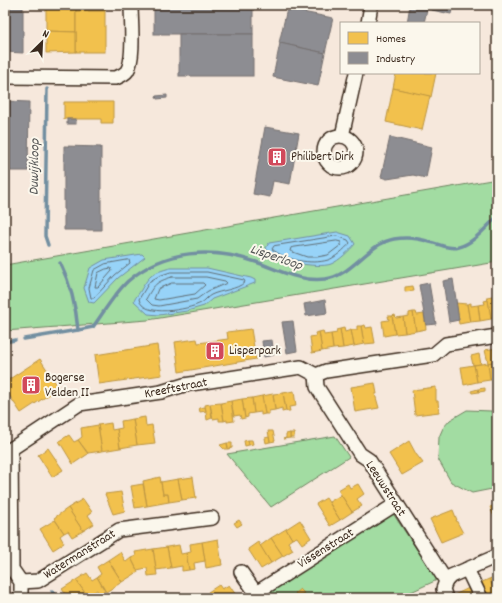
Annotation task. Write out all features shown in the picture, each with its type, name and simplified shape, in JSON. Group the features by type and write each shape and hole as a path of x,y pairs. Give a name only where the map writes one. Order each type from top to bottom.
{"street":[{"path":"5,77 116,78 128,70 131,56 131,5"},
{"path":"368,22 372,5"},
{"path":"342,136 356,74"},
{"path":"316,375 326,371 433,355 446,344 497,336"},
{"name":"Kreeftstraat","path":"21,598 21,582 12,569 11,449 79,404 161,392 184,386 301,367 316,375"},
{"name":"Leeuwstraat","path":"316,375 317,387 360,454 369,460 446,581"},
{"name":"Vissenstraat","path":"241,572 257,596 396,504"},
{"name":"Watermanstraat","path":"21,582 38,581 119,530 212,518"},
{"path":"446,598 443,589 446,581 451,576 497,556"},
{"path":"467,569 481,598"}],"green space":[{"path":"497,179 497,262 148,320 5,331 5,265"},
{"path":"467,410 491,411 497,416 497,488 472,493 451,482 438,459 439,437 443,428 450,420"},
{"path":"335,436 349,457 271,507 227,454"},
{"path":"392,512 437,580 398,598 273,598 267,590"}],"water":[{"path":"337,232 350,236 355,244 341,258 331,264 306,265 296,263 276,257 266,248 269,243"},
{"path":"142,254 145,257 118,278 94,303 89,302 84,288 90,268 104,260"},
{"path":"170,268 207,268 251,278 255,280 255,283 212,299 204,306 187,311 159,315 148,314 134,301 152,275"}],"building: Homes":[{"path":"46,5 76,5 76,32 46,31"},
{"path":"76,5 105,5 105,11 76,11"},
{"path":"76,11 105,11 105,52 76,52"},
{"path":"46,31 76,32 76,52 46,53"},
{"path":"396,74 436,74 431,97 393,88"},
{"path":"393,88 430,96 422,130 386,122"},
{"path":"64,102 113,102 113,123 101,123 101,119 64,119"},
{"path":"413,286 414,291 405,292 405,287"},
{"path":"497,295 497,318 491,319 487,297"},
{"path":"488,300 491,319 480,321 478,305 485,304 484,301"},
{"path":"456,303 467,304 470,322 459,324"},
{"path":"471,303 471,306 478,305 480,321 470,322 467,304"},
{"path":"413,312 416,331 405,333 403,317 409,316 409,313"},
{"path":"413,312 416,312 417,315 424,314 426,329 416,331"},
{"path":"395,315 396,318 403,317 405,333 395,334 392,316"},
{"path":"388,316 392,316 395,334 384,336 382,321 389,320"},
{"path":"365,325 366,328 372,327 375,343 364,344 361,326"},
{"path":"357,326 361,326 364,344 354,346 351,330 357,330"},
{"path":"344,328 345,332 351,330 354,346 343,348 340,329"},
{"name":"Lisperpark","path":"251,329 256,359 179,372 175,342 197,339 198,343 228,339 227,332"},
{"path":"340,329 343,348 333,349 331,334 337,333 336,330"},
{"path":"323,331 324,335 331,334 333,349 322,351 319,332"},
{"path":"319,332 322,351 312,353 310,337 316,336 315,333"},
{"path":"157,345 162,375 99,384 95,355"},
{"path":"497,348 497,361 488,363 485,350"},
{"path":"479,354 481,364 473,365 471,356"},
{"name":"Bogerse Velden II","path":"40,359 59,388 21,413 5,389 5,382"},
{"path":"497,361 497,379 490,380 488,363"},
{"path":"488,363 490,380 477,382 474,365"},
{"path":"474,365 477,382 464,385 461,367"},
{"path":"375,383 377,394 375,394 379,408 355,412 351,387"},
{"path":"436,387 436,401 438,401 439,412 415,415 412,390"},
{"path":"485,388 485,391 479,392 478,389"},
{"path":"478,389 479,392 472,393 471,391"},
{"path":"294,391 296,406 289,407 290,411 286,411 283,393"},
{"path":"283,393 286,411 282,412 282,408 275,410 273,394"},
{"path":"273,394 275,410 269,411 269,414 265,414 262,396"},
{"path":"262,396 265,414 261,415 261,412 254,413 252,398"},
{"path":"252,398 254,413 248,414 248,417 245,418 242,399"},
{"path":"242,399 245,418 241,419 240,415 234,416 231,401"},
{"path":"231,401 234,421 227,422 227,420 224,421 221,403"},
{"path":"221,403 224,421 219,421 219,418 213,419 210,404"},
{"path":"210,404 212,418 207,420 205,405"},
{"path":"205,407 206,411 200,412 199,408"},
{"path":"145,417 146,426 152,425 155,443 137,445 133,419"},
{"path":"133,419 137,445 120,448 117,429 122,428 121,421"},
{"path":"111,423 112,430 117,429 120,448 102,451 98,425"},
{"path":"98,425 102,451 88,453 78,440 82,437 81,428"},
{"path":"268,431 273,431 275,441 270,442"},
{"path":"290,433 294,433 294,438 290,438"},
{"path":"290,433 290,438 283,439 286,438 286,434"},
{"path":"69,435 74,442 78,440 88,454 73,464 59,441"},
{"path":"269,437 270,442 266,443 265,438"},
{"path":"248,440 252,440 253,444 249,445"},
{"path":"248,440 249,445 245,446 244,441"},
{"path":"409,441 423,463 402,475 389,454"},
{"path":"227,443 232,443 232,448 228,449"},
{"path":"227,443 228,449 224,449 220,445"},
{"path":"48,448 63,470 52,477 38,455"},
{"path":"160,477 163,494 168,494 169,502 147,506 143,481"},
{"path":"193,477 196,498 182,500 178,479"},
{"path":"178,479 182,500 169,502 168,494 163,494 161,482"},
{"path":"143,484 147,506 135,508 131,486"},
{"path":"348,484 350,488 358,484 364,494 357,499 362,506 352,512 338,490"},
{"path":"121,492 125,511 113,514 105,494"},
{"path":"341,495 352,512 340,520 329,502"},
{"path":"326,498 340,520 330,526 316,504"},
{"path":"83,499 92,512 88,515 94,524 83,531 68,508"},
{"path":"497,504 497,524 490,507"},
{"path":"68,508 83,531 72,537 68,531 64,533 54,518"},
{"path":"453,510 456,520 463,533 441,542 430,519"},
{"path":"55,520 64,533 60,536 64,543 53,550 40,529"},
{"path":"239,520 242,524 237,527 234,523"},
{"path":"300,520 311,538 302,544 297,537 292,539 286,529"},
{"path":"286,529 292,539 288,542 293,550 283,556 271,538"},
{"path":"271,538 283,556 271,563 260,546"},
{"path":"218,539 222,565 206,568 202,542"},
{"path":"202,542 205,561 194,563 195,569 189,570 186,553 191,552 190,544"},
{"path":"258,542 271,563 261,569 248,549"},
{"path":"179,545 181,554 186,553 189,570 182,571 182,566 171,568 167,547"},
{"path":"167,547 171,568 156,570 153,549"},
{"path":"153,549 157,575 148,576 147,568 137,570 131,558 136,556 135,552"},
{"path":"120,552 126,562 131,558 138,572 122,582 108,560"},
{"path":"108,560 122,582 106,592 97,577 101,574 97,567"},
{"path":"87,573 92,580 97,577 105,591 100,594 97,590 87,596 76,580"},
{"path":"497,576 497,593 496,593 489,579"},
{"path":"489,579 497,598 487,598 480,583"},
{"path":"76,580 88,598 68,598 62,589"},
{"path":"219,585 222,589 229,585 236,595 231,598 212,598 208,592"},
{"path":"469,588 473,598 450,598 450,597"},
{"path":"300,589 304,593 298,597 295,593"}],"building: Industry":[{"path":"5,5 23,5 23,53 5,52"},
{"path":"154,5 253,5 253,34 154,34"},
{"path":"410,5 453,5 451,14 427,9 424,22 407,22"},
{"path":"287,9 333,18 325,53 279,43"},
{"path":"179,34 253,34 253,76 179,76"},
{"path":"280,43 325,53 318,86 273,77"},
{"path":"167,95 167,98 157,99 156,96"},
{"path":"5,101 29,102 28,171 5,171"},
{"path":"67,119 76,119 76,124 67,124"},
{"name":"Philibert Dirk","path":"265,127 299,133 290,184 273,181 270,197 253,194"},
{"path":"390,137 432,147 426,178 413,175 387,179 381,177"},
{"path":"64,146 101,147 101,230 64,230"},
{"path":"453,279 459,320 449,322 443,281"},
{"path":"429,283 436,324 426,325 419,285"},
{"path":"325,300 327,313 306,316 304,304"},
{"path":"293,321 297,351 287,353 282,322"},
{"path":"272,340 274,355 264,357 262,341"}],"waterway":[{"name":"Duwijkloop","path":"47,89 45,236 48,245"},
{"name":"Lisperloop","path":"78,330 93,327 123,286 142,270 157,262 173,257 189,254 223,254 256,262 298,277 307,279 325,279 343,273 375,247 394,239 417,239 456,248 465,245 480,234 497,217"},
{"name":"Duwijkloop","path":"24,339 78,330 72,296 60,263"},
{"name":"Duwijkloop","path":"5,342 15,340"},
{"name":"Duwijkloop","path":"52,591 56,598"}],"place":[{"name":"Philibert Dirk","path":"277,157"},
{"name":"Lisperpark","path":"215,351"},
{"name":"Bogerse Velden II","path":"31,385"}]}
